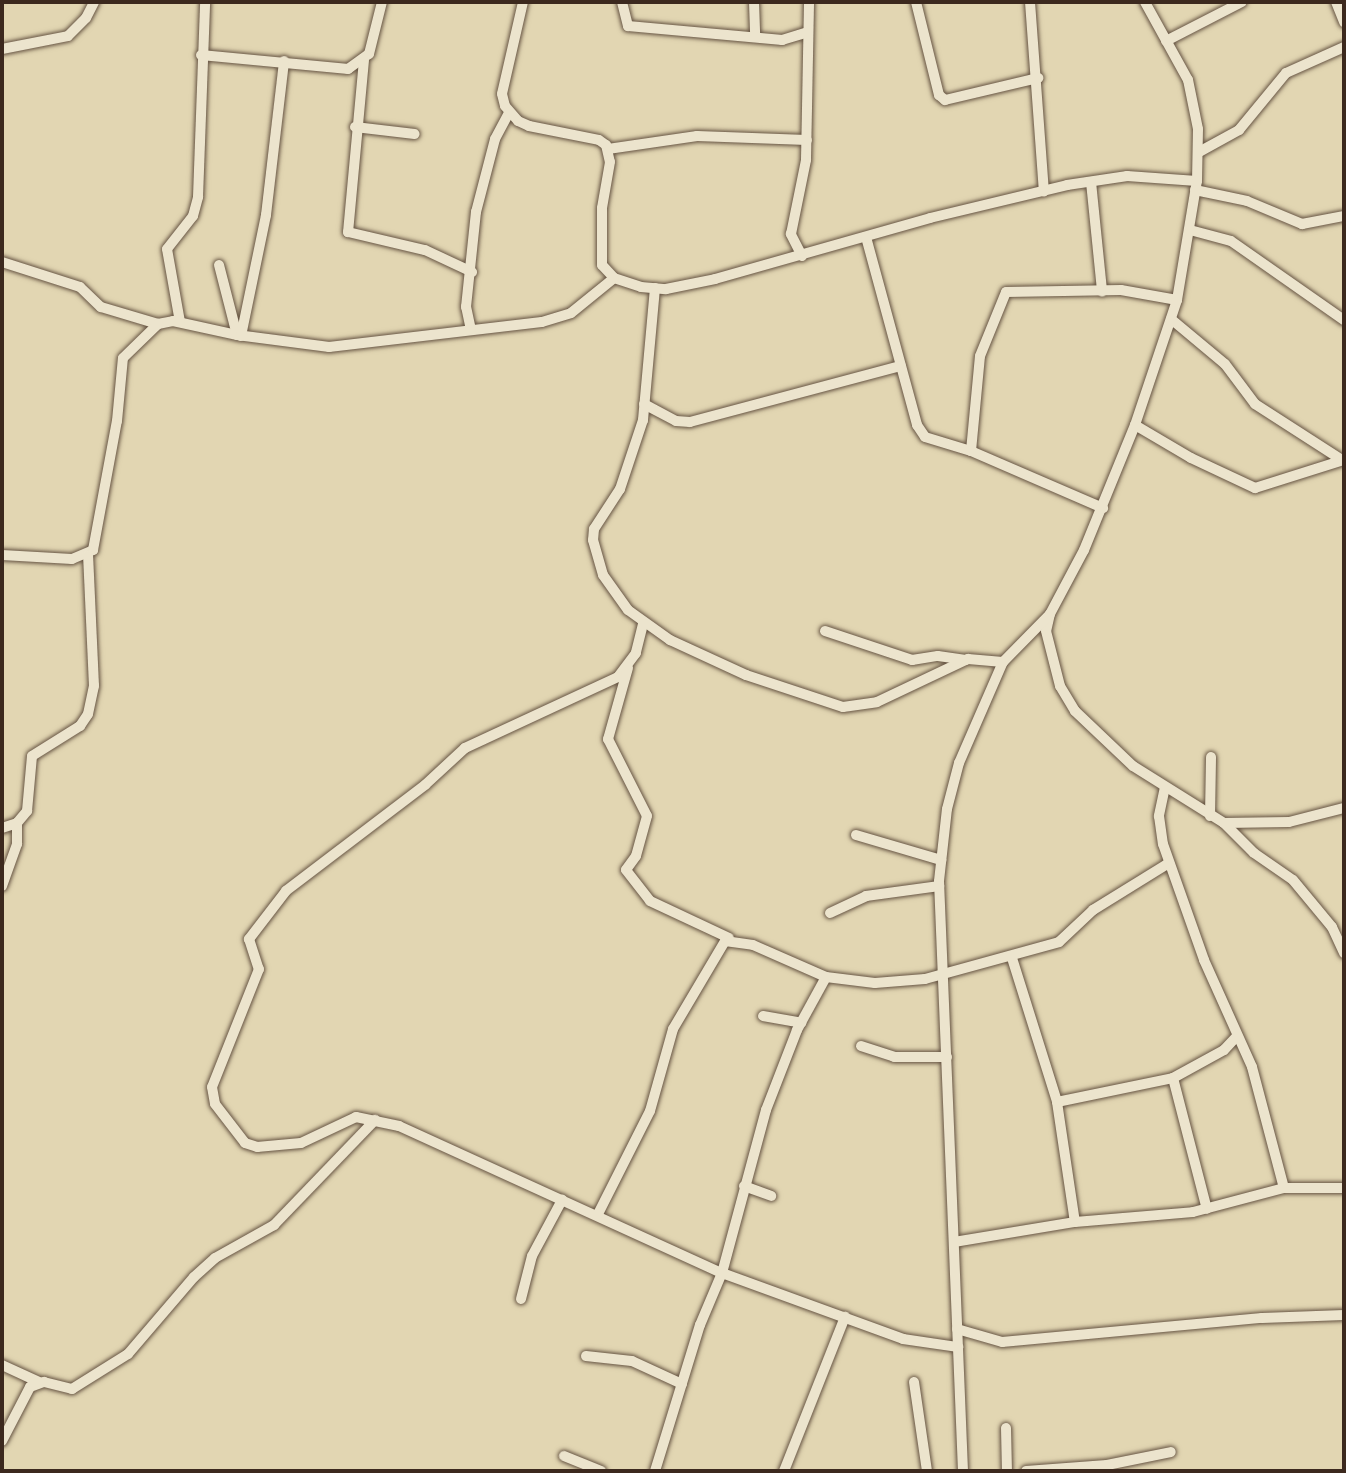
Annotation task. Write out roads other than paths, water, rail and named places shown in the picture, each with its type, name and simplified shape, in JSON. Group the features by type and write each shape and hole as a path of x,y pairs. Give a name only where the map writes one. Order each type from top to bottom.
{"street":[{"path":"2,49 68,36 86,19 93,2"},
{"path":"180,322 167,249 193,216 198,197 205,2"},
{"path":"382,2 364,60 355,127 348,232 425,250 472,272"},
{"path":"523,2 502,93 509,113 529,126 599,140 608,149 601,253 602,265 614,278 655,288 694,284 1045,191 1091,182 1150,176 1247,201 1302,223 1344,216"},
{"path":"622,2 628,26 782,40 808,32"},
{"path":"754,2 755,37"},
{"path":"802,256 791,234 807,140 809,2"},
{"path":"916,2 939,95 945,100 1038,78"},
{"path":"1030,2 1045,191"},
{"path":"1145,2 1188,80 1199,152 1190,230 1177,300 1135,425 1103,508 1050,614 1046,631 1050,659 1075,711 1133,766 1224,823 1254,853 1293,880 1332,927 1344,953"},
{"path":"1166,41 1242,2"},
{"path":"1336,2 1344,22"},
{"path":"1199,152 1239,130 1286,73 1344,47"},
{"path":"201,55 348,69 364,60"},
{"path":"239,336 266,215 284,61"},
{"path":"471,330 466,307 472,272 476,212 495,139 509,113"},
{"path":"355,127 415,134"},
{"path":"608,149 698,136 807,140"},
{"path":"1091,182 1102,291"},
{"path":"1190,230 1231,241 1281,278 1326,303 1344,320"},
{"path":"866,237 917,425 925,437 971,451 1103,508"},
{"path":"2,262 80,287 101,307 158,324 180,322 239,336 345,347 561,317 614,278"},
{"path":"219,265 239,336"},
{"path":"655,288 644,404 633,457 620,489 594,529 593,540 603,575 643,624 747,675 843,708 877,702 966,660"},
{"path":"971,451 980,356 1003,296 1010,291 1102,291 1177,300"},
{"path":"1171,319 1225,364 1255,404 1343,460"},
{"path":"2,886 17,844 17,823 29,805 32,756 80,726 88,714 94,686 88,555 98,529 123,358 158,324"},
{"path":"644,404 676,421 690,422 901,366"},
{"path":"1135,425 1191,458 1255,488 1343,460"},
{"path":"2,555 72,559 88,555"},
{"path":"963,1471 939,886 941,860 947,809 959,763 1003,662 1050,614"},
{"path":"643,624 608,739 647,816 636,856 625,870 650,901 729,938 826,977 874,982 944,975 1012,958 1059,942 1093,910 1169,863"},
{"path":"825,631 912,660 938,656 1003,662"},
{"path":"628,668 618,677 465,748 425,785 286,891 251,933 249,943 259,970 212,1087 219,1111 244,1143 257,1147 301,1143 356,1117 375,1120 598,1214 722,1273 903,1339 958,1347"},
{"path":"1210,816 1211,757"},
{"path":"1165,787 1159,831 1237,1036 1252,1067 1283,1188"},
{"path":"1224,823 1289,822 1344,808"},
{"path":"2,828 17,823"},
{"path":"856,835 941,860"},
{"path":"830,913 866,897 939,886"},
{"path":"1332,927 1344,928"},
{"path":"598,1214 650,1111 673,1029 716,949 729,938"},
{"path":"1012,958 1057,1102 1075,1222"},
{"path":"655,1471 682,1384 722,1273 766,1110 801,1023 826,977"},
{"path":"763,1016 801,1023"},
{"path":"1057,1102 1172,1078 1224,1050 1237,1036"},
{"path":"860,1046 894,1057 947,1057"},
{"path":"1172,1078 1207,1209"},
{"path":"2,1365 39,1382 72,1389 128,1354 194,1277 215,1258 274,1225 375,1120"},
{"path":"744,1186 771,1196"},
{"path":"954,1242 1075,1222 1207,1209 1283,1188 1344,1188"},
{"path":"521,1299 532,1256 562,1200"},
{"path":"957,1329 1002,1342 1262,1318 1344,1315"},
{"path":"785,1471 845,1317"},
{"path":"586,1356 632,1362 682,1384"},
{"path":"2,1441 4,1429 30,1387 39,1382"},
{"path":"914,1382 927,1471"},
{"path":"1006,1428 1007,1471"},
{"path":"1026,1471 1107,1465 1171,1452"},
{"path":"564,1456 601,1471"}]}
